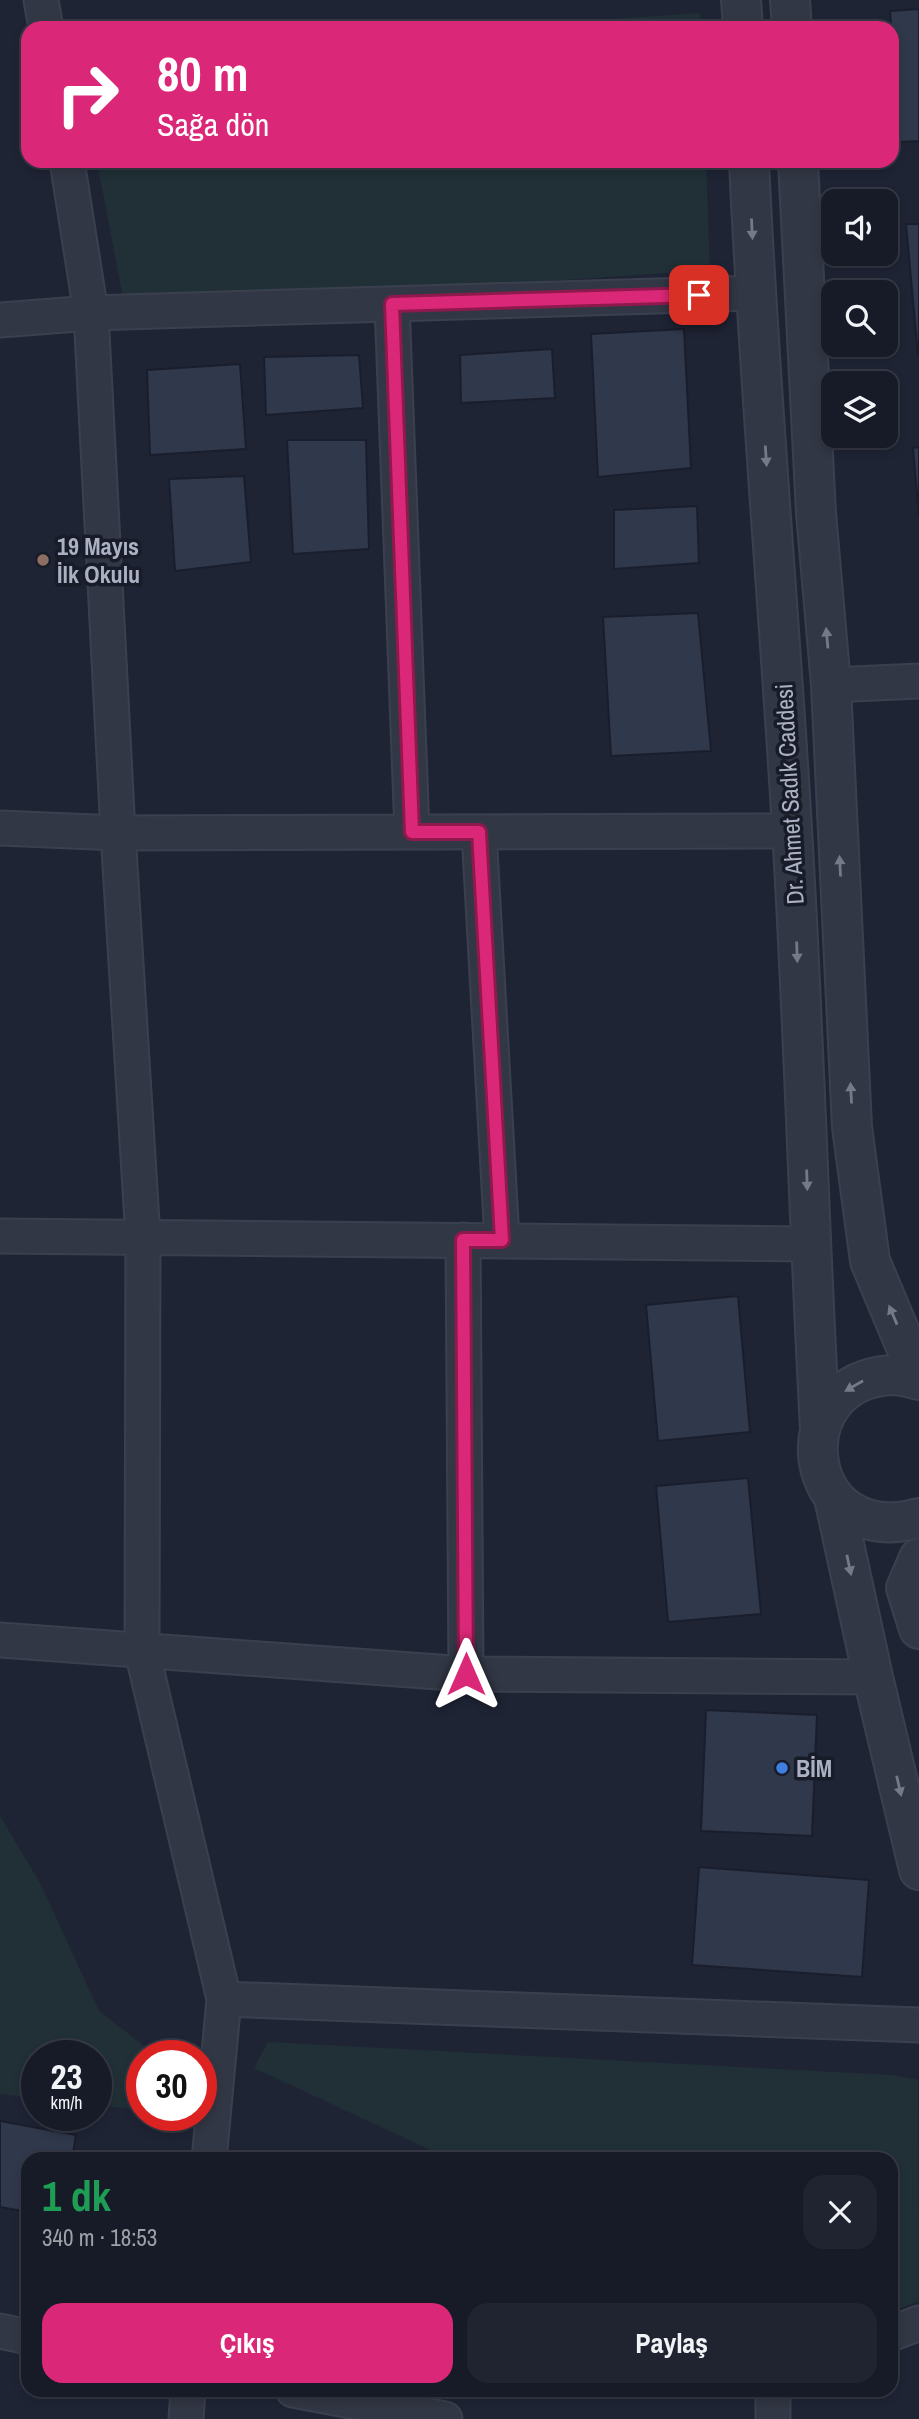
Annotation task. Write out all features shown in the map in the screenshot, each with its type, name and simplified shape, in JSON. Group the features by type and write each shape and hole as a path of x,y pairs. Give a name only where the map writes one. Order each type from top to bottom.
{"street":[{"path":"41,0 45,21"},
{"path":"741,0 742,21"},
{"path":"790,0 792,21"},
{"path":"68,168 91,313 118,833 143,1238 142,1651 224,1999 210,2152"},
{"name":"Dr. Ahmet Sadık Caddesi","path":"749,168 755,293 793,831 809,1244 820,1428 817,1453 822,1477 834,1498 919,1870"},
{"name":"Dr. Ahmet Sadık Caddesi","path":"798,168 816,513 831,685 852,1127 870,1261 919,1379"},
{"path":"0,320 91,313 755,293"},
{"path":"392,304 412,832"},
{"path":"831,685 919,681"},
{"path":"0,828 118,833 793,831"},
{"path":"479,832 502,1240"},
{"path":"0,1236 809,1244"},
{"path":"463,1240 466,1674"},
{"path":"820,1428 831,1406 848,1388 871,1377 896,1375 919,1379"},
{"path":"834,1498 853,1513 875,1522 899,1524 919,1518"},
{"path":"919,1558 906,1588 919,1629"},
{"path":"0,1640 466,1674 873,1676"},
{"path":"224,1999 919,2025"},
{"path":"898,2331 919,2323"},
{"path":"0,2331 21,2336"},
{"path":"186,2419 188,2397"},
{"path":"330,2397 445,2419"},
{"path":"773,2397 773,2419"}],"shaded area":[{"path":"700,13 701,21 582,21"},
{"path":"98,168 706,168 710,270 140,309 123,298"},
{"path":"0,1816 40,1883 99,2011 136,2040 126,2040 126,2108 112,2107 112,2040 21,2040 21,2096 0,2094"},
{"path":"268,2042 892,2075 918,2080 919,2301 898,2309 898,2152 435,2152 254,2068"}],"building":[{"path":"919,9 919,141 900,142 899,21 891,21 890,11"},
{"path":"906,224 919,224 919,355 918,355"},
{"path":"684,329 691,468 598,477 591,334"},
{"path":"552,349 555,398 461,403 460,355"},
{"path":"359,355 363,408 266,415 264,357"},
{"path":"240,364 246,449 150,455 147,370"},
{"path":"287,440 366,440 369,549 293,554"},
{"path":"919,447 919,518 913,448"},
{"path":"244,476 251,562 175,571 169,479"},
{"path":"697,506 699,563 614,569 614,510"},
{"path":"698,613 711,751 611,756 603,617"},
{"path":"738,1296 750,1432 658,1441 646,1305"},
{"path":"748,1478 761,1614 668,1622 656,1486"},
{"path":"706,1710 817,1715 812,1836 701,1831"},
{"path":"699,1867 869,1880 862,1977 692,1965"},
{"path":"0,2121 21,2125 21,2131 54,2131 76,2135 73,2152 21,2152 21,2211 0,2207"}],"place":[{"name":"19 Mayıs İlk Okulu","path":"43,560"},
{"name":"BİM","path":"782,1768"}],"route":[{"path":"466,1674 463,1240 502,1240 479,832 412,832 392,304 699,295"}]}
